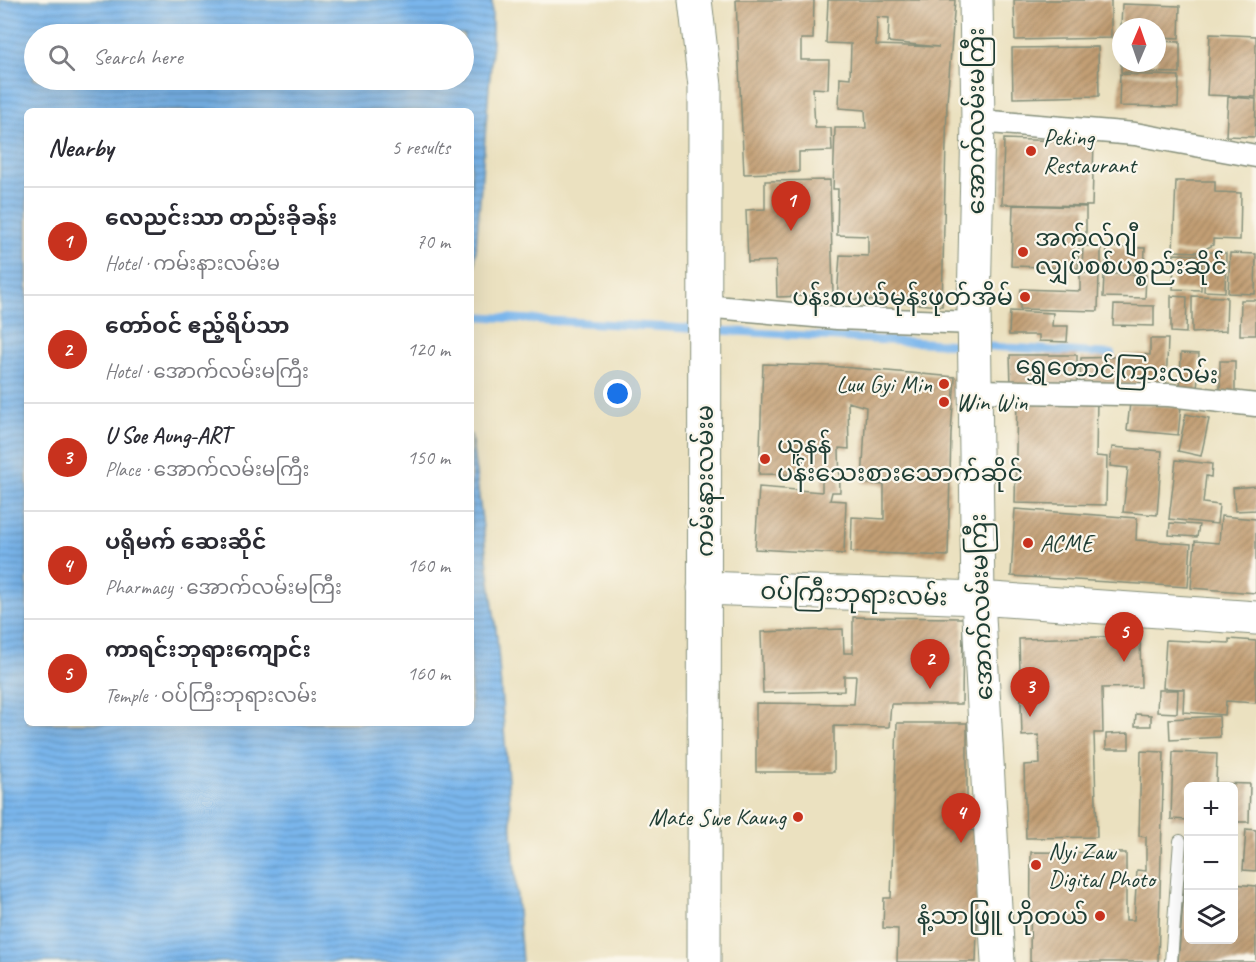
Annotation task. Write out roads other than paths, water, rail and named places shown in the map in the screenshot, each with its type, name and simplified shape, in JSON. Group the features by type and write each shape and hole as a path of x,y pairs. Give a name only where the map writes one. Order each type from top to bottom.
{"main road":[{"name":"ကမ်းနားလမ်းမ","path":"695,0 705,86 704,962"},
{"name":"အောက်လမ်းမကြီး","path":"976,0 978,121 974,323 978,598 998,962"},
{"name":"ဝပ်ကြီးဘုရားလမ်း","path":"704,588 978,598 1256,618"}],"street":[{"path":"978,121 1135,134 1256,156"},
{"path":"704,306 837,318 974,323"},
{"name":"ရွှေတောင်ကြားလမ်း","path":"976,391 1169,395 1256,405"}],"lane":[{"path":"1171,962 1180,841"}],"water":[{"path":"0,0 492,0 492,50 474,274 474,108 24,108 24,726 474,726 474,457 497,637 522,962 0,962"}],"waterway":[{"path":"474,316 697,329"},
{"path":"712,330 966,345"},
{"path":"981,346 1111,354"}],"place":[{"name":"Peking Restaurant","path":"1031,151"},
{"name":"လေညင်းသာ တည်းခိုခန်း","path":"791,231"},
{"name":"အက်လ်ဂျီ လျှပ်စစ်ပစ္စည်းဆိုင်","path":"1023,252"},
{"name":"ပန်းစပယ်မုန်းဖုတ်အိမ်","path":"1025,297"},
{"name":"Luu Gyi Min","path":"944,384"},
{"name":"Win Win","path":"944,402"},
{"name":"ယူနန် ပန်းသေးစားသောက်ဆိုင်","path":"765,459"},
{"name":"ACME","path":"1028,543"},
{"name":"ကာရင်းဘုရားကျောင်း","path":"1124,662"},
{"name":"တော်ဝင် ဧည့်ရိပ်သာ","path":"930,689"},
{"name":"U Soe Aung-ART","path":"1030,717"},
{"name":"Mate Swe Kaung","path":"798,817"},
{"name":"ပရိုမက် ဆေးဆိုင်","path":"961,843"},
{"name":"Nyi Zaw Digital Photo","path":"1036,865"},
{"name":"နံ့သာဖြူ ဟိုတယ်","path":"1100,916"}]}
